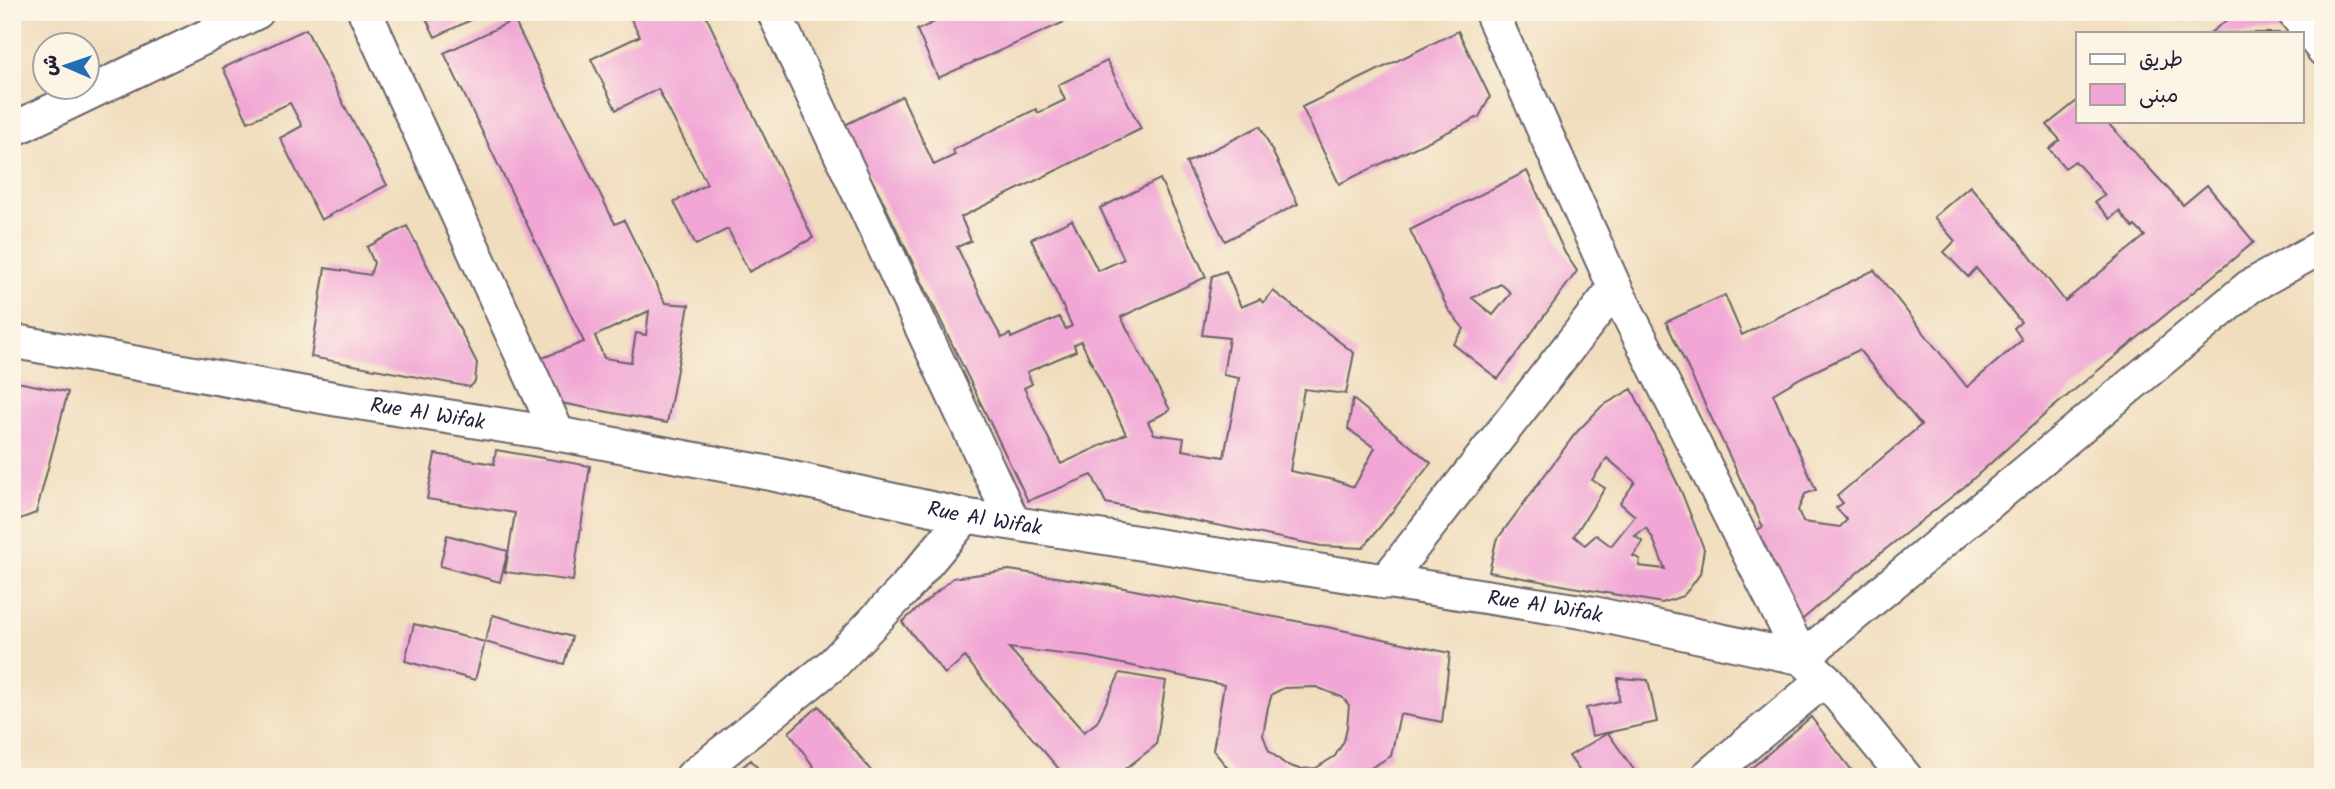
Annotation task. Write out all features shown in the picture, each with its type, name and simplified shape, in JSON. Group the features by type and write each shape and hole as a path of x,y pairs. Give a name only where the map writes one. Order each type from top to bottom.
{"street":[{"path":"12,131 257,12"},
{"path":"365,12 558,434"},
{"path":"774,12 1013,522"},
{"path":"1491,12 1615,288 1813,669 1905,777"},
{"path":"2294,12 2323,49"},
{"path":"1707,777 1813,669 2249,287 2323,246"},
{"path":"1385,582 1615,288"},
{"name":"Rue Al Wifak","path":"12,341 558,434 768,473 966,516 1591,613 1813,669"},
{"path":"692,777 833,664 903,591 966,516"}],"building":[{"path":"423,12 488,12 435,37"},
{"path":"627,12 704,12 813,238 749,272 728,229 696,245 674,202 707,184 658,89 616,110 591,59 640,36"},
{"path":"957,12 1066,12 1069,20 938,78 917,30"},
{"path":"2237,12 2279,12 2294,32 2211,32"},
{"path":"514,20 615,224 624,220 665,303 689,305 667,423 561,403 542,358 584,342 444,53","holes":["649,311 646,335 636,333 631,362 604,358 595,336"]},
{"path":"306,29 387,185 321,220 280,138 302,126 290,103 248,122 223,68"},
{"path":"1458,31 1490,97 1479,117 1339,184 1302,107"},
{"path":"1107,61 1141,129 961,217 971,241 957,247 1002,338 1010,334 1011,338 1059,317 1066,329 1072,326 1031,239 1072,220 1098,271 1124,259 1100,208 1160,179 1206,277 1121,317 1170,410 1148,422 1154,434 1184,438 1182,450 1224,457 1239,378 1223,375 1229,338 1202,335 1212,276 1226,271 1241,307 1260,299 1263,303 1273,291 1354,353 1346,394 1304,389 1290,471 1354,487 1375,448 1348,429 1353,399 1431,463 1363,548 1321,546 1106,503 1092,475 1028,501 880,195 843,126 902,96 934,165 955,155 953,150 1036,109 1038,113 1065,100 1058,85","holes":["1081,341 1126,434 1061,464 1024,388 1032,384 1027,372 1076,351 1074,345"]},
{"path":"2076,102 2076,122 2107,122 2183,205 2207,185 2254,242 1803,619 1794,618 1754,531 1763,527 1666,322 1725,295 1742,335 1874,270 1967,387 2022,340 2014,328 2021,322 1976,268 1968,277 1944,252 1955,241 1934,217 1970,186 2015,237 2065,301 2145,236 2135,226 2133,228 2119,211 2110,219 2095,202 2105,195 2075,161 2065,168 2049,149 2060,140 2047,125","holes":["1859,350 1921,425 1837,496 1843,503 1836,508 1847,520 1840,527 1803,522 1798,510 1805,494 1816,490 1773,394"]},
{"path":"1260,126 1298,204 1225,241 1186,163"},
{"path":"1527,171 1565,253 1577,271 1498,379 1453,344 1464,329 1448,309 1410,230","holes":["1501,284 1511,293 1493,315 1472,298"]},
{"path":"407,226 477,363 475,382 470,387 311,357 325,268 370,275 374,263 367,247"},
{"path":"12,381 68,392 36,513 12,522"},
{"path":"1632,389 1681,491 1704,549 1700,574 1683,596 1662,603 1489,572 1496,541 1575,434 1602,406","holes":["1607,458 1635,482 1620,503 1635,516 1611,546 1596,535 1585,545 1574,536 1605,488 1592,480","1646,528 1653,539 1665,569 1639,566 1640,559 1633,556 1643,542 1635,536"]},
{"path":"496,450 590,466 573,581 505,572 515,513 427,499 435,454 494,464"},
{"path":"447,535 508,551 500,582 440,566"},
{"path":"1009,570 1103,584 1450,653 1442,722 1400,714 1391,756 1355,777 1235,777 1213,750 1224,685 1089,657 1009,648 1084,732 1097,722 1120,673 1166,681 1156,745 1115,777 1066,777 965,657 945,674 902,622 953,578","holes":["1316,687 1342,697 1349,705 1347,727 1344,741 1335,756 1316,768 1299,769 1285,764 1269,751 1263,735 1272,694 1284,688"]},
{"path":"493,615 572,637 564,664 485,642"},
{"path":"414,624 485,642 475,680 405,661"},
{"path":"1618,678 1648,680 1657,722 1592,736 1586,708 1619,701"},
{"path":"819,706 876,777 821,777 789,732"},
{"path":"1811,717 1857,777 1741,777 1770,752"},
{"path":"1608,733 1639,777 1610,777 1608,774 1603,777 1584,777 1569,756"},
{"path":"751,760 765,777 730,777"}]}
